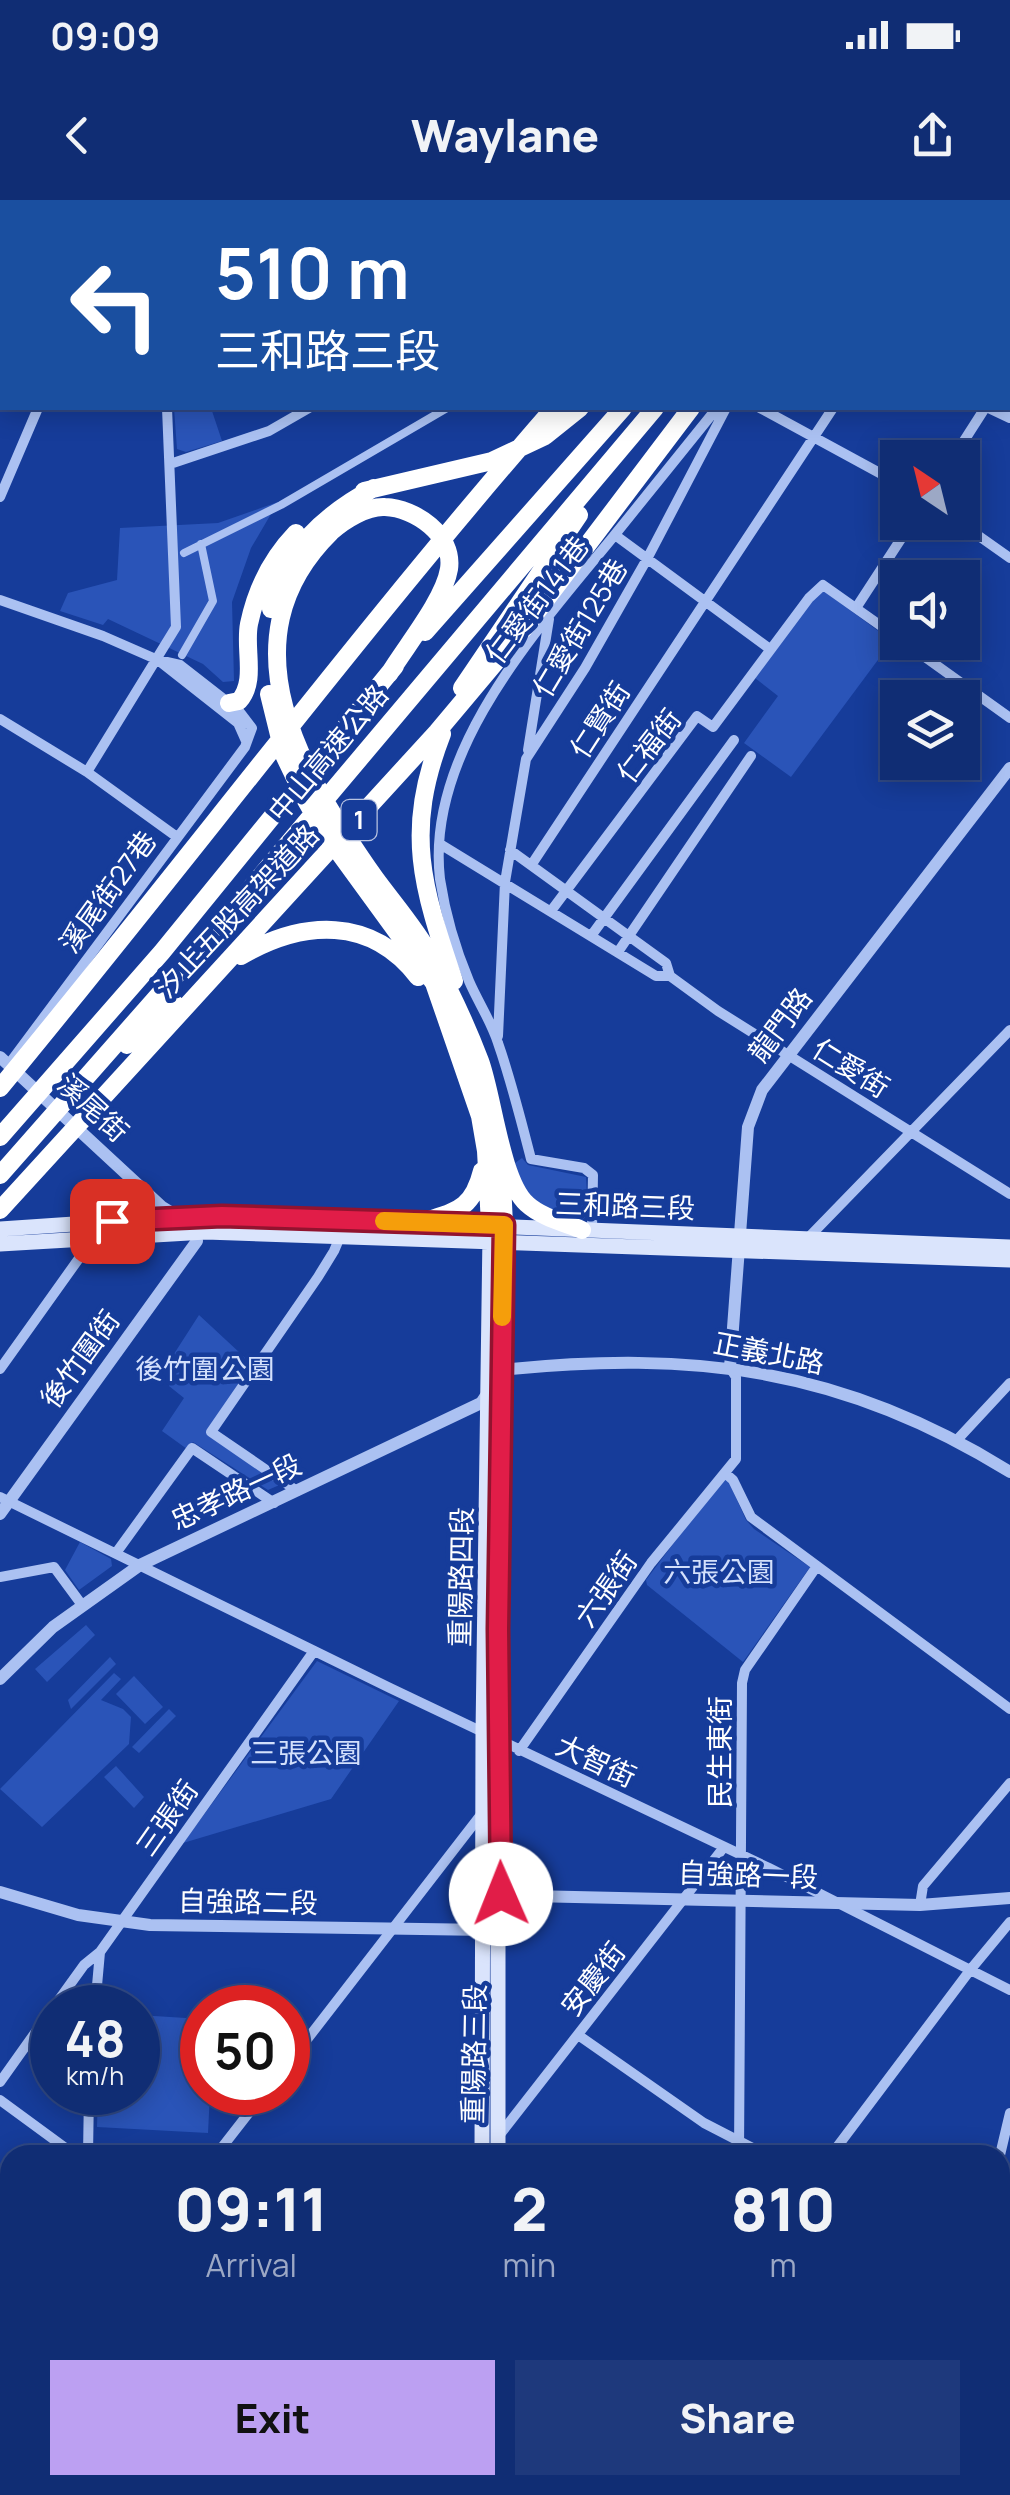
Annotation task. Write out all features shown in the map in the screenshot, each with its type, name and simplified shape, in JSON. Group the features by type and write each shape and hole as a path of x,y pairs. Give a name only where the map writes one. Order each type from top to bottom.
{"highway":[{"path":"0,1088 99,969 342,660 552,410"},
{"path":"228,703 239,700 248,688 248,627 255,600 292,536 322,512 374,488 492,461 545,436 578,410"},
{"name":"中山高速公路","path":"0,1137 277,813 389,674 621,410"},
{"name":"中山高速公路","path":"0,1175 286,846 654,410"},
{"path":"587,1230 528,1205 518,1192 422,871 422,810 432,759 456,698 496,633 655,410"},
{"name":"汐止五股高架道路","path":"0,1229 437,732 526,626 689,410"},
{"path":"374,488 330,516 295,552 272,600 266,670 272,709 284,755 324,832 434,984 480,1116 497,1232"},
{"path":"389,674 440,592 449,568 448,552 424,519 384,507 361,512 338,526 315,548 297,575 283,604 277,642 282,702 296,748 311,777 336,822 432,956 480,1062"},
{"path":"80,1084 202,982 242,955 288,935 315,930 360,934 406,962 444,1010"},
{"path":"420,1223 458,1210 472,1200 482,1170 480,1116"},
{"path":"497,1232 499,1137"}],"main road":[{"name":"三和路三段","path":"0,1229 178,1217 739,1242 808,1238 1010,1247"},
{"name":"三和路三段","path":"0,1229 95,1236 420,1223 497,1232 587,1230 1010,1260"},
{"name":"重陽路四段","path":"492,1930 484,1895 484,1811 491,1736 501,1370 497,1232"},
{"name":"重陽路四段","path":"497,1232 488,1393 491,1736 501,1894"},
{"name":"重陽路三段","path":"482,2145 492,1930 501,1894"},
{"name":"重陽路三段","path":"492,1930 498,2145"}],"street":[{"path":"0,497 37,410"},
{"path":"87,772 176,627 167,410"},
{"path":"170,464 269,431 306,410"},
{"path":"184,552 281,505 444,410"},
{"name":"仁愛街141巷","path":"498,1041 468,978 444,902 440,844 445,800 460,759 508,672 550,613 715,410"},
{"name":"仁愛街125巷","path":"498,1041 504,882 526,758 647,559 725,410"},
{"path":"763,410 880,474"},
{"name":"仁賢街","path":"532,864 832,410"},
{"path":"966,440 987,410"},
{"path":"615,535 770,649"},
{"path":"980,537 1010,558"},
{"path":"880,625 856,608 900,540"},
{"path":"182,655 214,601 200,544"},
{"name":"仁福街","path":"552,911 697,716 713,726 809,598 823,585 856,608"},
{"path":"0,600 158,660 180,664 252,728 245,746"},
{"path":"526,758 550,613"},
{"path":"158,660 238,723 244,732 245,746"},
{"path":"929,660 1010,718"},
{"path":"0,719 87,772 177,836"},
{"path":"591,936 734,740"},
{"name":"溪尾街27巷","path":"4,1061 245,746"},
{"path":"618,952 751,756"},
{"name":"龍門路","path":"730,1368 748,1127 762,1090 1010,768"},
{"name":"仁愛街","path":"440,844 656,976 670,976 1010,1194"},
{"name":"仁愛街","path":"510,850 666,963 670,976"},
{"path":"808,1238 1010,1030"},
{"path":"498,1041 531,1159 584,1168 593,1174 587,1230"},
{"name":"溪尾街","path":"4,1061 162,1207 195,1228 196,1233"},
{"path":"298,1492 211,1432 334,1252 343,1227"},
{"name":"後竹圍街","path":"0,1514 5,1499 197,1241 196,1233"},
{"path":"0,1369 95,1236"},
{"name":"正義北路","path":"501,1370 607,1360 730,1368 792,1379 844,1394 956,1441 1010,1472"},
{"name":"六張街","path":"520,1751 650,1563 736,1459 736,1377 730,1368"},
{"name":"忠孝路一段","path":"0,1678 53,1627 140,1565 481,1403 501,1370"},
{"path":"956,1441 1010,1383"},
{"path":"116,1553 192,1448 274,1503"},
{"path":"725,1473 734,1480 750,1516 1010,1709"},
{"name":"大智街","path":"5,1499 742,1855 1010,1990"},
{"path":"0,1577 54,1566 82,1606"},
{"name":"民生東街","path":"739,2145 742,1682 745,1670 817,1566"},
{"name":"三張街","path":"70,1985 100,1952 314,1651"},
{"path":"920,1905 923,1886 1010,1783"},
{"path":"310,2036 484,1811"},
{"name":"安慶街","path":"499,2145 578,2034 724,1847"},
{"name":"自強路二段","path":"0,1892 59,1910 121,1922 492,1930"},
{"name":"自強路一段","path":"484,1895 920,1905 1010,1898"},
{"path":"839,2145 1010,1922"},
{"path":"97,1985 100,1952"},
{"path":"578,2034 664,2096 745,2145"},
{"name":"三張街","path":"0,2082 30,2040"},
{"path":"0,2100 61,2145"},
{"path":"1002,2145 1010,2113"},
{"path":"88,2145 89,2115"},
{"path":"224,2145 247,2115"}],"green space":[{"path":"174,410 212,410 222,441 186,452 177,449"},
{"path":"278,502 251,548 232,602 234,681 223,682 203,664 108,619 103,625 60,611 68,593 117,580 120,528 218,523"},
{"path":"821,589 880,632 880,657 791,777 744,743 778,696 755,678"},
{"path":"522,1158 528,1165 586,1177 588,1215 582,1220 568,1217 537,1204 519,1176 515,1163"},
{"name":"後竹圍公園","path":"199,1315 254,1366 206,1431 284,1483 268,1490 193,1442 187,1449 162,1431 184,1398 169,1386 172,1357"},
{"name":"六張公園","path":"722,1479 728,1480 754,1529 810,1567 743,1662 647,1585 646,1580"},
{"path":"80,1542 111,1559 112,1566 79,1590 65,1570"},
{"path":"86,1625 95,1635 47,1682 35,1669"},
{"path":"110,1657 116,1664 71,1709 68,1700"},
{"name":"三張公園","path":"317,1661 399,1701 331,1799 183,1843"},
{"path":"114,1673 121,1679 101,1700 123,1709 131,1717 129,1744 42,1827 0,1789"},
{"path":"134,1676 163,1707 145,1724 116,1694"},
{"path":"169,1709 176,1716 139,1753 132,1747"},
{"path":"116,1766 144,1797 134,1808 104,1777"},
{"path":"160,2016 180,2018 180,2115 209,2115 208,2133 97,2127 97,2115 160,2115"}],"slow traffic":[{"path":"384,1221 504,1225 502,1317"}],"route":[{"path":"112,1221 222,1216 504,1225 498,1629 501,1894"}]}
